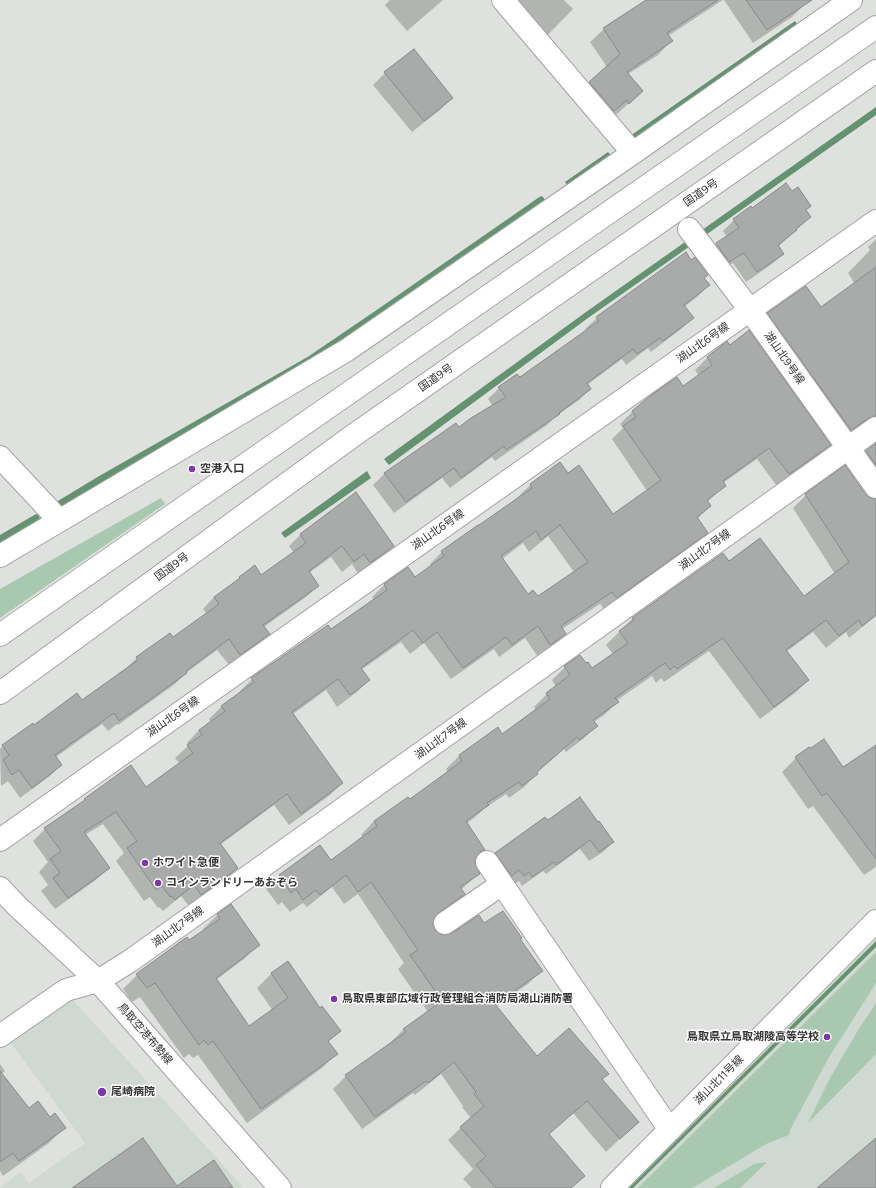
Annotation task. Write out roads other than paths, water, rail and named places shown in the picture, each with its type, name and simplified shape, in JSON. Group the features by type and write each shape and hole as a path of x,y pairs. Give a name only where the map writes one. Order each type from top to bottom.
{"main road":[{"path":"503,0 633,153"},
{"path":"0,556 347,350 633,153 845,2"},
{"path":"0,635 876,27"},
{"name":"国道9号","path":"0,692 354,435 876,71"},
{"name":"湖山北6号線","path":"0,840 876,220"},
{"name":"湖山北9号線","path":"689,229 750,310 876,487"},
{"name":"湖山北7号線","path":"0,1036 66,990 98,981 130,961 876,428"},
{"path":"0,457 59,520"},
{"path":"487,862 670,1130"},
{"path":"445,923 502,884"},
{"name":"鳥取空港布勢線","path":"0,888 17,906 98,981 280,1188"},
{"name":"湖山北11号線","path":"612,1188 876,921"}],"waterway":[{"path":"58,505 311,359 541,200"},
{"path":"0,539 36,518"}],"place":[{"name":"空港入口","path":"192,469"},
{"name":"ホワイト急便","path":"145,863"},
{"name":"コインランドリーあおぞら","path":"158,883"},
{"name":"鳥取県東部広域行政管理組合消防局湖山消防署","path":"334,999"},
{"name":"鳥取県立鳥取湖陵高等学校","path":"827,1037"},
{"name":"尾崎病院","path":"102,1092"}]}
